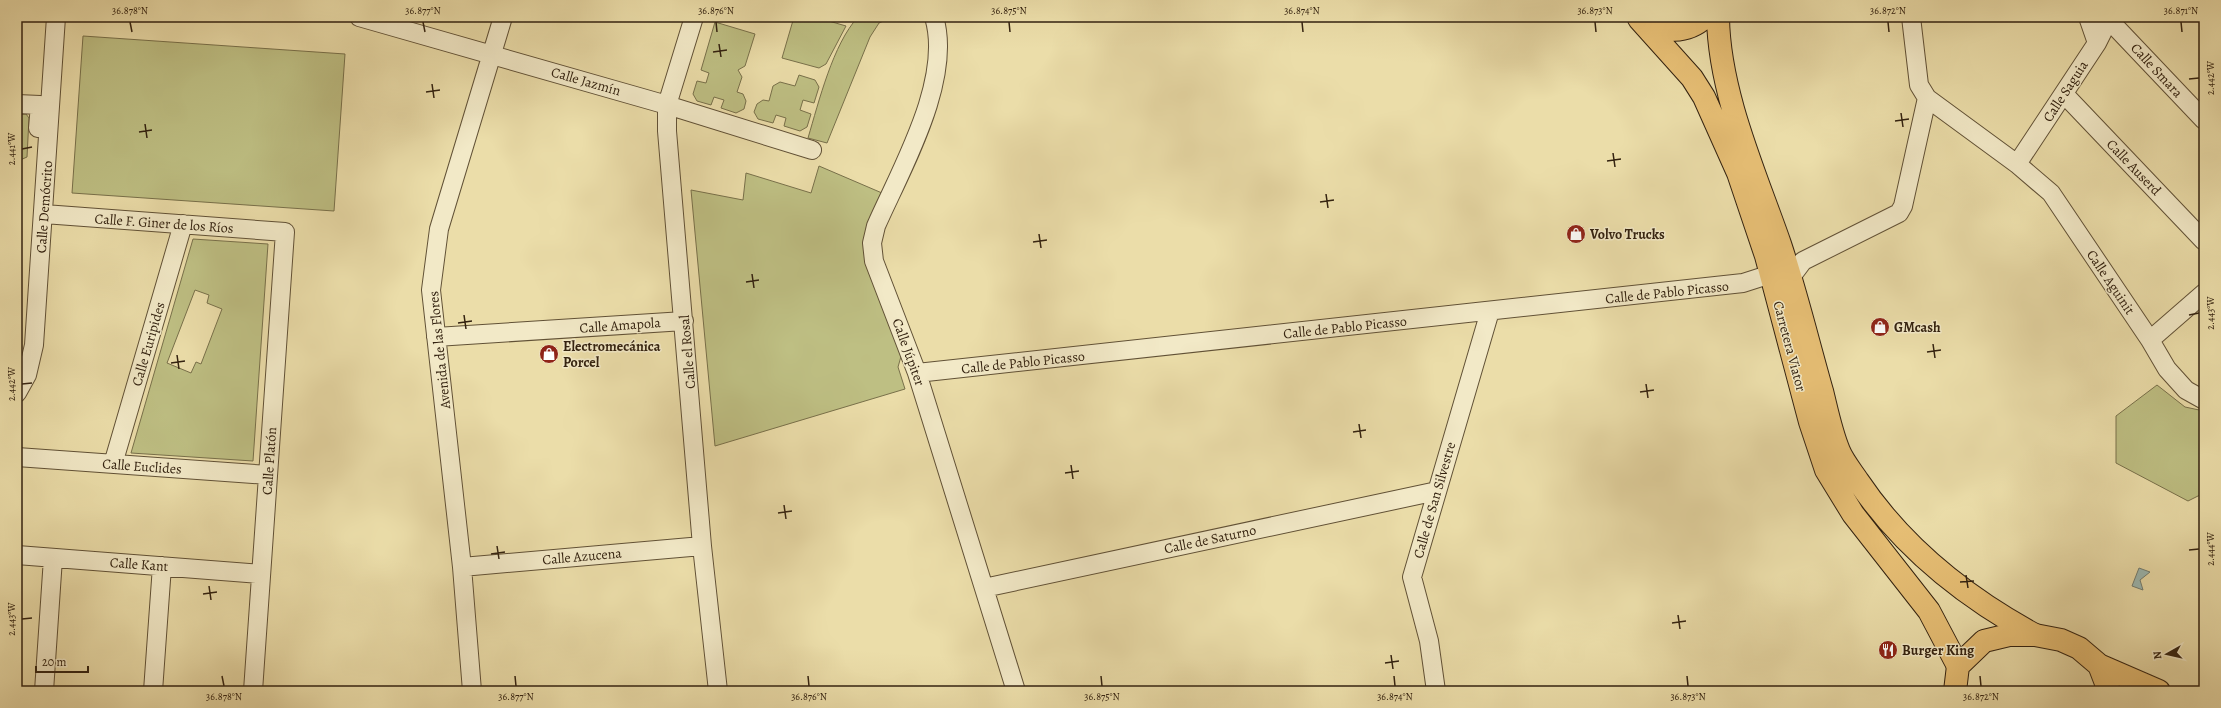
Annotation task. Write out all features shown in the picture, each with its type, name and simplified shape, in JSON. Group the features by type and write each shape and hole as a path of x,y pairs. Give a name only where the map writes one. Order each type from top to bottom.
{"main road":[{"path":"1638,18 1660,29 1671,30 1694,25 1705,17"},
{"name":"Carretera Viator","path":"1718,17 1721,63 1781,276 1839,452 1867,495 1899,533 1945,577 2003,618 2035,635"},
{"name":"Carretera Viator","path":"1638,18 1692,78 1704,97 1738,173 1781,276 1810,422 1826,470 1853,514 1928,611 1958,666"},
{"path":"1954,691 1958,666 1984,641 2009,635 2035,635 2061,640 2079,648 2099,665 2159,691"},
{"path":"2099,665 2108,691"}],"street":[{"name":"Calle Demócrito","path":"17,393 27,375 34,345 44,214 56,17"},
{"name":"Calle Jazmín","path":"360,17 380,20 667,105 812,150"},
{"name":"Avenida de las Flores","path":"472,691 462,567 431,290 439,229 503,17"},
{"name":"Calle el Rosal","path":"694,17 667,105 667,131 702,546 718,691"},
{"name":"Calle Júpiter","path":"934,17 938,32 938,55 926,116 876,226 872,243 874,262 918,373 1016,691"},
{"path":"1781,276 1803,261 1899,214 1903,206 1927,98 1919,85 1911,17"},
{"path":"2088,17 2097,43"},
{"name":"Calle Saguia","path":"2017,164 2097,43 2110,18"},
{"name":"Calle Smara","path":"2110,18 2204,120"},
{"name":"Calle Auserd","path":"2064,94 2204,241"},
{"name":"Calle Aguinit","path":"1927,98 2017,164 2051,193 2150,340 2167,368 2186,390 2204,400"},
{"path":"17,104 40,105 22,352 17,368"},
{"name":"Calle F. Giner de los Ríos","path":"44,214 285,232"},
{"name":"Calle Euripides","path":"113,464 183,224"},
{"name":"Calle Platón","path":"253,691 285,232"},
{"name":"Calle de Pablo Picasso","path":"918,373 1743,283 1781,276"},
{"path":"2150,340 2204,293"},
{"name":"Calle de San Silvestre","path":"1436,691 1429,641 1412,577 1490,311"},
{"name":"Calle Amapola","path":"436,337 684,321"},
{"name":"Calle Euclides","path":"18,457 268,475"},
{"name":"Calle de Saturno","path":"984,588 1437,491"},
{"name":"Calle Azucena","path":"462,567 702,546"},
{"name":"Calle Kant","path":"17,555 261,574"},
{"path":"44,691 53,558"},
{"path":"153,691 162,566"}],"green space":[{"path":"794,17 815,17 846,26 826,64 819,68 782,58"},
{"path":"858,17 892,17 879,23 870,37 827,143 808,138 834,57 849,28"},
{"path":"715,22 755,34 745,66 738,70 742,77 737,92 743,94 746,101 744,109 736,113 721,108 724,100 714,97 711,105 697,101 693,94 697,81 706,83 709,73 701,70"},
{"path":"83,36 345,54 334,211 72,193"},
{"path":"799,75 815,80 819,87 814,103 803,100 800,110 811,114 807,127 800,131 784,126 786,118 776,115 773,123 758,119 754,112 757,104 763,100 769,101 773,86 780,82 795,86"},
{"path":"26,114 29,118 27,157 18,161 17,115"},
{"path":"819,166 882,193 870,226 902,353 898,367 905,389 715,446 691,190 743,200 746,173 811,193"},
{"path":"193,239 268,244 253,461 131,453","holes":["195,290 209,295 207,303 222,309 201,364 196,362 191,373 167,363"]},
{"path":"2157,385 2185,407 2204,411 2204,493 2188,501 2116,463 2116,416"}],"water":[{"path":"2139,568 2150,572 2140,580 2143,590 2132,586"}],"place":[{"name":"Volvo Trucks","path":"1576,234"},
{"name":"GMcash","path":"1880,327"},
{"name":"Electromecánica Porcel","path":"549,354"},
{"name":"Burger King","path":"1888,650"}]}
